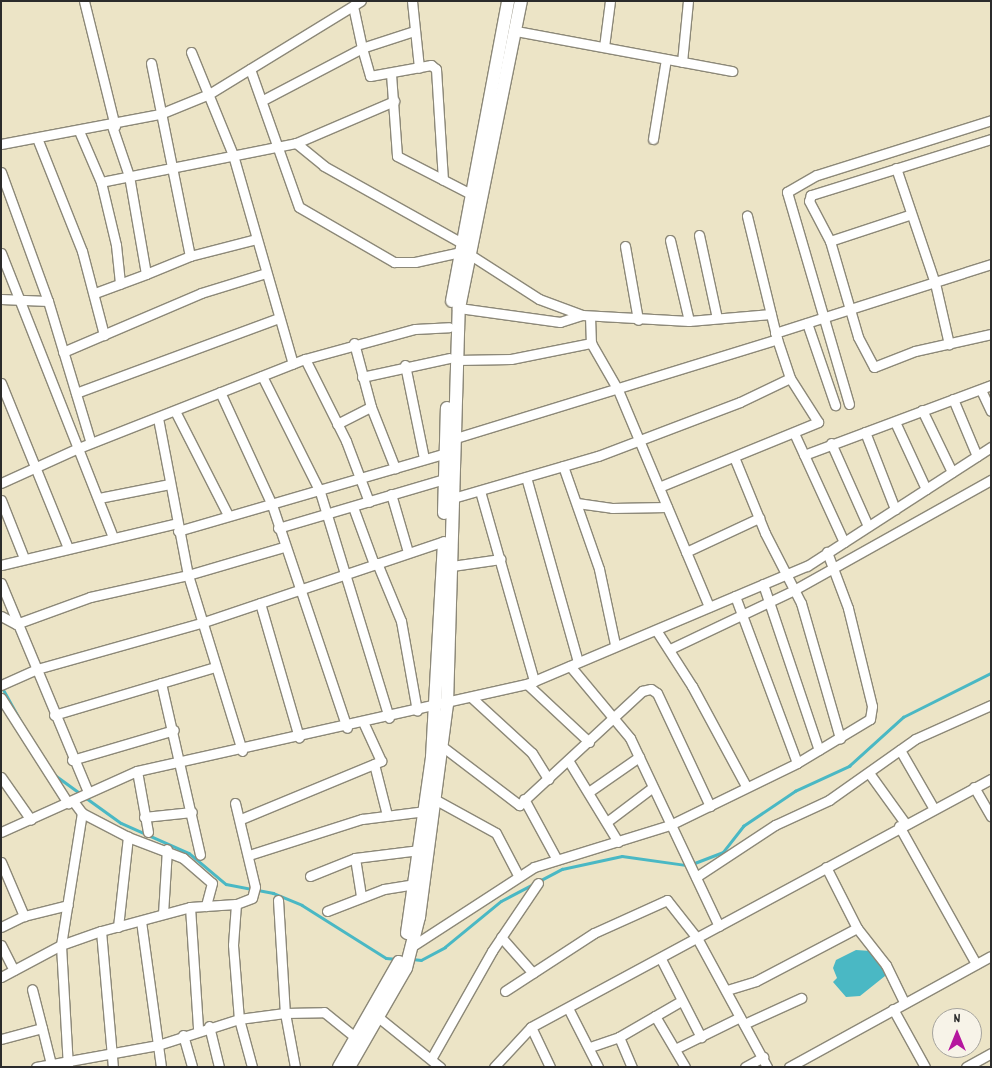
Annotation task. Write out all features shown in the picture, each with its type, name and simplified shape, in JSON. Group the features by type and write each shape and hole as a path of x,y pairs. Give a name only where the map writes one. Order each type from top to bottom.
{"main road":[{"path":"339,1067 406,957 414,884 442,705 452,566 456,438 450,327 471,194 508,1"},
{"path":"349,1067 378,1017 406,957 436,800 443,747 444,479 463,250 516,31 521,1"}],"street":[{"path":"84,1 114,126 129,176 146,274"},
{"path":"412,1 419,68"},
{"path":"604,48 610,1"},
{"path":"682,62 688,1"},
{"path":"1,144 114,126 160,114 209,94 357,3 362,48 368,75 391,74 419,68 436,69 443,180"},
{"path":"263,100 362,48 414,30"},
{"path":"516,31 732,72"},
{"path":"191,52 233,155 293,364"},
{"path":"653,139 666,59"},
{"path":"151,63 170,168 190,256"},
{"path":"250,69 263,100 275,148 299,207 394,262 463,250"},
{"path":"391,74 397,156 471,194"},
{"path":"100,182 296,143 394,101"},
{"path":"849,404 787,192 817,175 991,120"},
{"path":"79,131 100,182 116,244 120,284"},
{"path":"37,138 95,293 104,335"},
{"path":"991,139 812,195 810,204 830,241 858,337 874,367 949,344 991,334"},
{"path":"296,143 324,166 548,304 586,316 638,320 689,321 771,314"},
{"path":"869,159 875,175"},
{"path":"896,168 909,215 935,283 949,344"},
{"path":"1,172 48,301 91,443"},
{"path":"830,241 909,215"},
{"path":"659,487 818,422 790,378 776,336 747,216"},
{"path":"699,235 717,318"},
{"path":"95,293 190,256 256,238"},
{"path":"670,240 689,321"},
{"path":"625,246 638,320"},
{"path":"1,252 23,300 76,449 99,498 113,538"},
{"path":"456,438 618,390 776,336 822,317 991,264"},
{"path":"64,352 201,293 266,273"},
{"path":"1,299 48,301"},
{"path":"543,318 548,304"},
{"path":"459,308 568,321 586,316"},
{"path":"586,316 591,343 618,390 635,438 668,507 709,607"},
{"path":"76,393 279,318"},
{"path":"807,323 835,405"},
{"path":"1,484 35,466 76,449 304,359 354,343 431,327 450,327"},
{"path":"354,343 370,407 395,468"},
{"path":"362,377 405,365 453,359 511,359 591,343"},
{"path":"304,359 361,478 369,502"},
{"path":"405,365 424,458"},
{"path":"262,376 320,492 389,718"},
{"path":"453,498 563,466 635,438 740,402 790,378"},
{"path":"1,383 68,548"},
{"path":"804,455 991,386"},
{"path":"981,390 991,411"},
{"path":"220,392 272,505 284,547 300,589 346,728"},
{"path":"952,399 976,456"},
{"path":"336,424 370,407"},
{"path":"922,410 952,472"},
{"path":"175,411 228,515"},
{"path":"158,418 188,576 242,751"},
{"path":"895,422 926,489"},
{"path":"865,432 895,508"},
{"path":"794,433 844,542"},
{"path":"831,444 868,526"},
{"path":"1,832 72,802 137,771 182,764 364,724 530,682 574,664 615,644 656,630 786,575 828,552 991,447"},
{"path":"1,565 113,538 178,527 272,505 320,492 424,458 446,453"},
{"path":"734,457 758,518 794,590 840,738"},
{"path":"563,466 599,569 615,644"},
{"path":"526,477 574,664 597,702 617,717 639,756 719,926"},
{"path":"278,528 328,516 391,494 444,479"},
{"path":"670,649 836,569 991,480"},
{"path":"99,498 170,484"},
{"path":"480,491 500,559 530,682 589,742"},
{"path":"391,494 408,552"},
{"path":"1,500 24,558"},
{"path":"577,503 612,508 668,507"},
{"path":"352,507 402,621 417,711"},
{"path":"686,552 758,518"},
{"path":"2,683 37,669 201,623 444,541"},
{"path":"1,616 16,624 90,597 188,576 284,547"},
{"path":"406,957 518,875 556,858 618,842 670,825 746,786 797,763 870,719 872,706 836,569 828,552"},
{"path":"452,566 500,559"},
{"path":"1,583 72,760 88,793"},
{"path":"763,584 819,750"},
{"path":"735,596 797,763"},
{"path":"260,603 299,737"},
{"path":"656,630 670,649 746,786"},
{"path":"54,715 215,667"},
{"path":"161,683 182,764 200,855"},
{"path":"443,747 519,805 617,717 642,691 657,693 710,806"},
{"path":"1,698 72,802 82,813 128,837 167,849 212,882 206,906"},
{"path":"472,698 532,753 548,778"},
{"path":"692,870 775,825 829,800 900,750 991,705"},
{"path":"241,819 374,764 381,756 364,724"},
{"path":"72,760 174,730"},
{"path":"900,750 934,809"},
{"path":"590,791 639,756"},
{"path":"568,760 590,791 618,842"},
{"path":"374,764 387,815"},
{"path":"137,771 148,832"},
{"path":"868,773 902,825 976,964"},
{"path":"1,777 31,820"},
{"path":"494,1067 531,1027 661,959 902,825 991,778"},
{"path":"974,787 991,817"},
{"path":"608,821 654,788"},
{"path":"524,799 556,858"},
{"path":"436,800 496,833 518,875"},
{"path":"1,977 61,945 190,907 236,904 255,890 250,854 235,803"},
{"path":"250,854 387,815 426,811"},
{"path":"144,817 192,812"},
{"path":"67,1063 61,945 82,813"},
{"path":"118,927 128,837"},
{"path":"163,914 167,849"},
{"path":"310,876 355,858 420,850"},
{"path":"355,858 361,897"},
{"path":"1,862 24,916"},
{"path":"826,867 857,928 886,965 904,1002"},
{"path":"378,1017 434,1064 501,938 538,883"},
{"path":"327,911 361,897 414,884"},
{"path":"278,900 285,1013 295,1067"},
{"path":"505,991 594,934 664,900 672,903 697,938 768,1067"},
{"path":"236,904 238,1018 252,1067"},
{"path":"1,927 24,916 68,905"},
{"path":"190,907 198,1029"},
{"path":"141,921 161,1067"},
{"path":"727,990 756,981 857,928"},
{"path":"101,932 112,1067"},
{"path":"501,938 533,973"},
{"path":"1,945 14,970"},
{"path":"789,1067 892,1008 991,956"},
{"path":"661,959 701,1037"},
{"path":"32,989 50,1061"},
{"path":"675,1050 701,1037 800,998"},
{"path":"590,1047 619,1038 681,1001"},
{"path":"568,1008 590,1047 598,1067"},
{"path":"892,1008 925,1067"},
{"path":"36,1067 50,1061 67,1063 158,1046 198,1029 238,1018 285,1013 324,1012 356,1038"},
{"path":"655,1016 685,1067"},
{"path":"209,1026 219,1067"},
{"path":"531,1027 550,1067"},
{"path":"1,1038 42,1028"},
{"path":"183,1035 192,1067"},
{"path":"619,1038 632,1067"},
{"path":"966,1067 991,1053"},
{"path":"744,1067 763,1057"}],"water":[{"path":"856,950 871,951 886,968 885,976 860,996 846,997 833,982 837,978 833,968 836,960"}],"waterway":[{"path":"692,864 723,852 743,826 795,791 849,766 903,717 991,673"},
{"path":"2,687 21,721"},
{"path":"55,775 80,793"},
{"path":"85,797 121,823 189,853 226,884 273,893 302,905 386,958 397,959"},
{"path":"412,959 421,960 445,947 501,901 562,869 622,856 686,865"}]}
